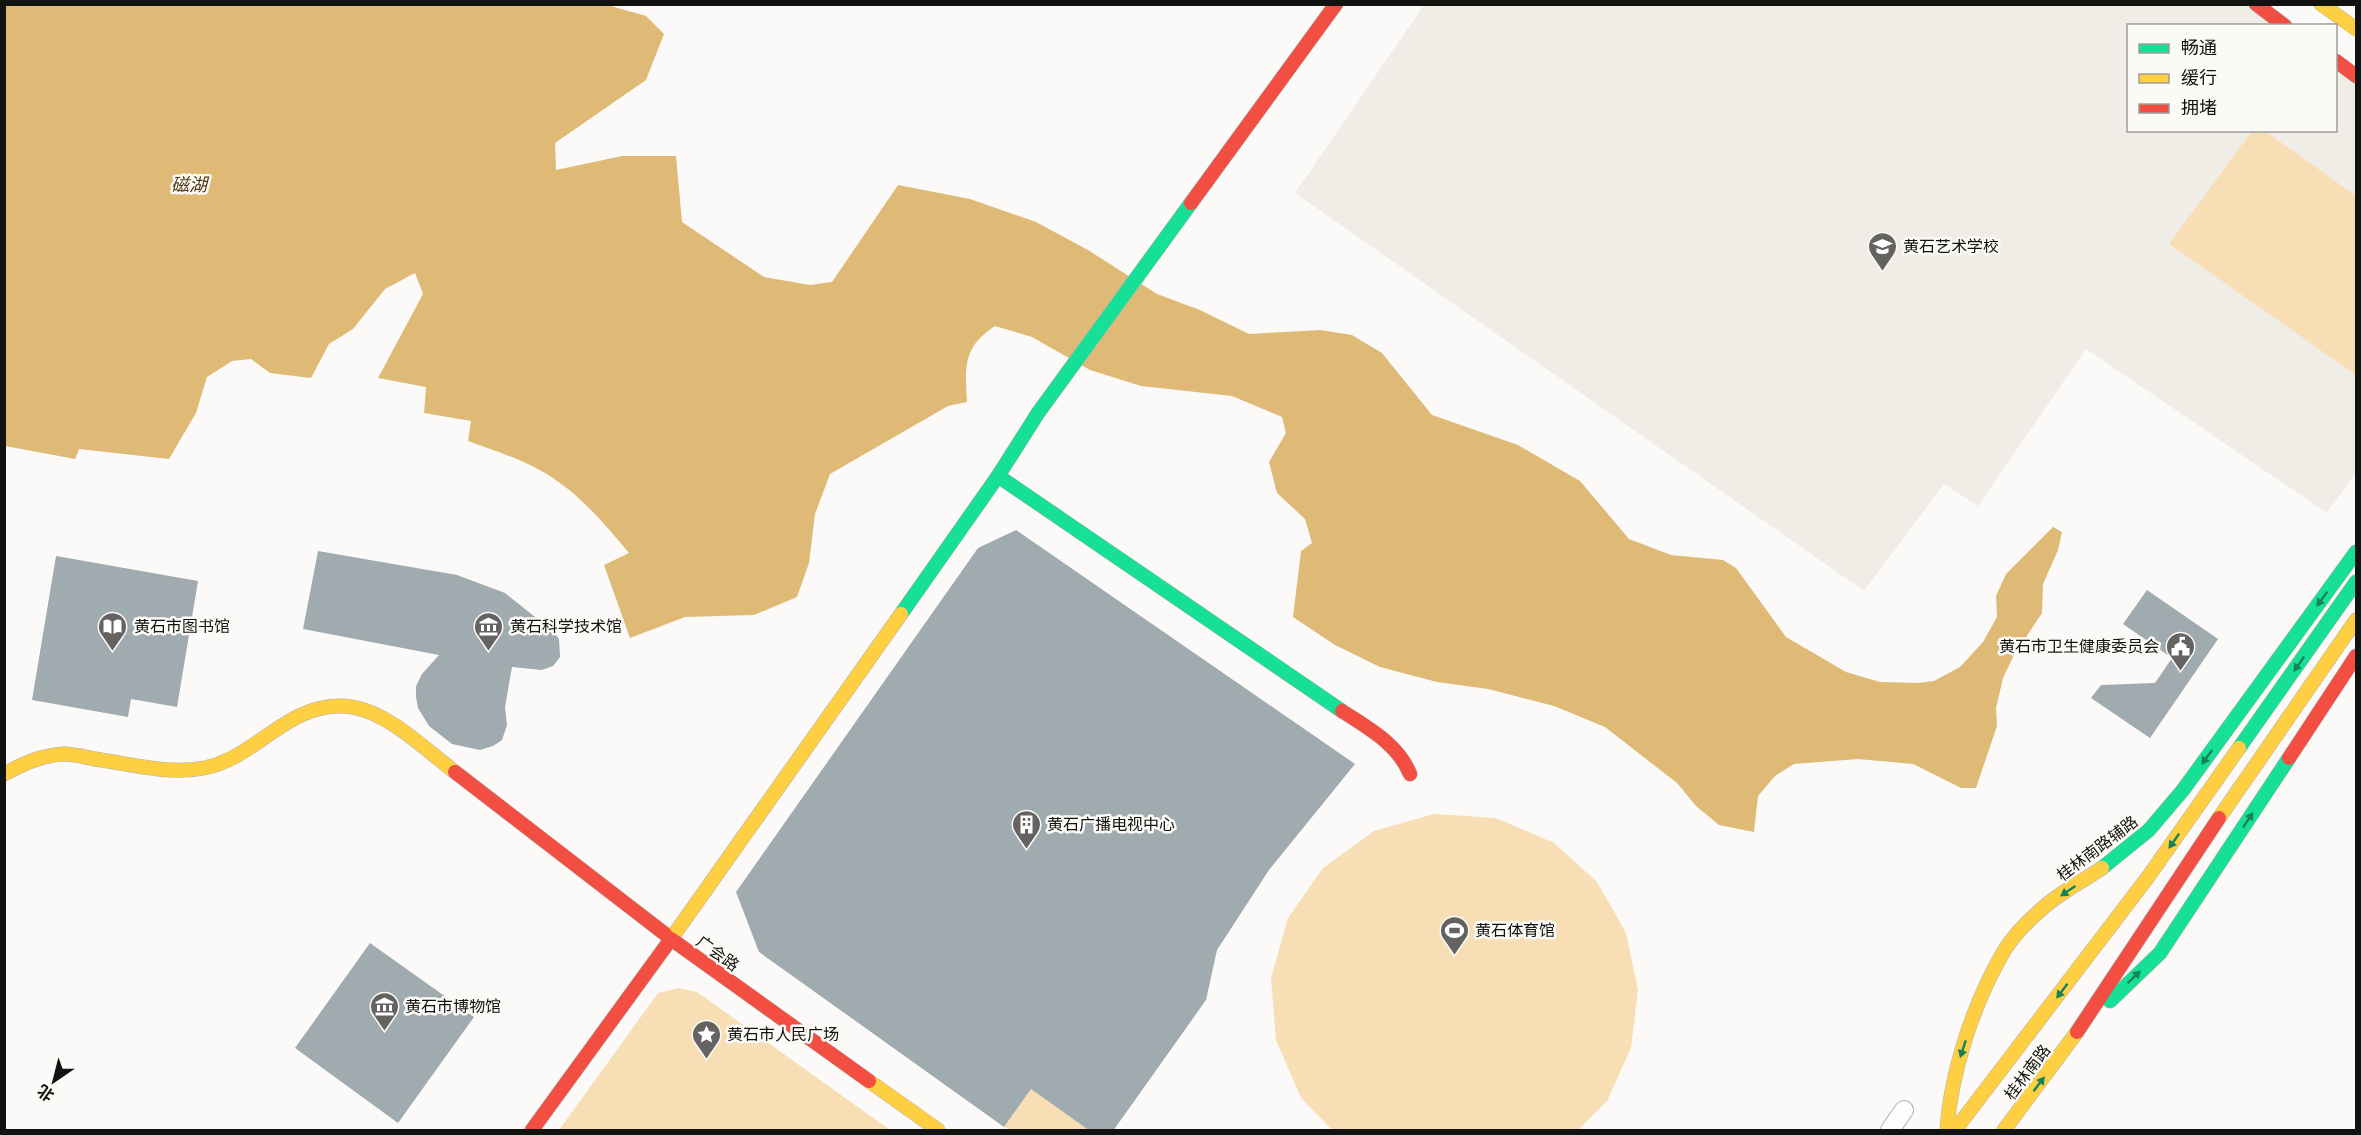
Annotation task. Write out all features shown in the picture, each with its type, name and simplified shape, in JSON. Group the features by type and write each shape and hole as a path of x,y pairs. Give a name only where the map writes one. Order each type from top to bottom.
{"street":[{"path":"4,774 30,760 65,754 180,771 206,767 228,759 286,719 310,709 342,705 370,713 403,732 670,939 998,476 1038,413 1336,4"},
{"path":"2256,4 2282,24"},
{"path":"2321,4 2356,29"},
{"path":"2337,63 2356,76"},
{"path":"998,476 1386,741 1405,761 1410,774"},
{"name":"桂林南路辅路","path":"1947,1131 1949,1101 1957,1066 1981,998 2005,949 2045,906 2107,865 2149,830 2183,790 2356,552"},
{"path":"1955,1131 2148,877 2356,582"},
{"path":"2077,1032 2164,897 2356,620"},
{"path":"2077,1032 2160,952 2356,656"},
{"name":"广会路","path":"532,1131 670,939 938,1131"},
{"name":"桂林南路","path":"2004,1131 2077,1032"},
{"path":"1890,1131 1904,1110"}],"shaded area":[{"name":"黄石艺术学校","path":"1424,5 2252,5 2280,24 2127,24 2127,132 2337,132 2337,66 2356,81 2356,472 2327,513 2086,349 1978,506 1944,484 1864,591 1295,193"},
{"path":"2251,132 2266,132 2356,196 2356,375 2169,244"},
{"name":"黄石体育馆","path":"1434,814 1496,818 1554,843 1597,882 1626,933 1638,990 1631,1048 1607,1101 1578,1130 1332,1130 1301,1098 1276,1040 1271,978 1288,918 1323,868 1374,831"},
{"name":"黄石市人民广场","path":"679,988 697,992 890,1130 559,1130 658,993"},
{"path":"1031,1089 1090,1130 1010,1130 1004,1127"}],"water":[{"name":"磁湖","path":"604,4 646,16 664,34 646,80 555,143 556,170 622,156 676,156 682,222 764,277 810,285 832,282 898,185 970,199 1036,222 1088,250 1157,294 1200,310 1249,334 1320,330 1352,335 1382,353 1432,415 1518,445 1580,481 1629,539 1671,555 1723,560 1736,568 1786,637 1846,672 1880,682 1918,683 1934,681 1960,667 1983,642 1997,617 1996,596 2006,574 2053,527 2062,532 2058,550 2043,584 2042,613 2013,657 2003,678 1996,708 1997,726 1976,788 1961,788 1913,764 1858,759 1794,764 1775,776 1758,796 1754,832 1719,825 1696,806 1677,783 1605,727 1554,706 1488,689 1437,682 1380,667 1335,645 1293,617 1301,551 1312,543 1305,519 1277,493 1269,462 1286,433 1282,417 1232,396 1141,386 1090,370 1032,337 995,326 977,342 968,358 967,402 948,406 830,474 815,514 809,563 797,597 754,615 685,617 630,638 604,565 629,553 595,514 567,488 547,474 514,458 468,441 471,421 424,413 426,387 378,378 423,294 415,273 385,289 353,329 329,344 311,378 270,373 251,359 232,361 207,377 196,413 169,459 79,449 75,459 5,446 4,5"}],"building":[{"name":"黄石广播电视中心","path":"1016,530 1355,764 1269,870 1217,950 1206,1000 1113,1131 1090,1131 1031,1089 1004,1127 759,952 736,892 978,548"},
{"name":"黄石科学技术馆","path":"318,551 457,575 505,593 554,632 559,639 560,657 553,666 542,670 512,667 505,707 507,725 502,740 480,750 452,744 429,726 418,708 416,697 416,686 422,674 439,655 303,629"},
{"name":"黄石市图书馆","path":"56,556 198,581 177,707 131,699 128,717 32,700"},
{"name":"黄石市卫生健康委员会","path":"2147,590 2218,639 2150,738 2091,698 2101,685 2155,683 2172,658 2123,624"},
{"name":"黄石市博物馆","path":"370,943 474,1017 398,1123 295,1048"}],"traffic: fast":[{"path":"901,614 998,476 1038,413 1191,203"},
{"path":"998,476 1342,711"},
{"path":"2102,868 2149,830 2183,790 2356,552"},
{"path":"2239,748 2356,582"},
{"path":"2110,1001 2160,953 2289,758"}],"traffic: slow":[{"path":"2321,4 2356,29"},
{"path":"665,934 671,939 901,614"},
{"path":"2219,818 2356,620"},
{"path":"4,774 40,758 64,754 163,770 204,768 240,754 305,713 343,706 359,708 388,721 455,772"},
{"path":"1955,1130 2148,877 2239,748"},
{"path":"1947,1130 1953,1084 1966,1038 1983,992 2004,951 2012,939 2044,907 2102,868"},
{"path":"2004,1130 2077,1032"},
{"path":"869,1081 938,1130"}],"traffic: jam":[{"path":"1191,203 1336,4"},
{"path":"2256,4 2282,24"},
{"path":"2337,62 2356,76"},
{"path":"2289,758 2356,656"},
{"path":"1342,711 1372,730 1390,745 1405,763 1410,774"},
{"path":"455,772 665,934"},
{"path":"2077,1032 2219,818"},
{"path":"532,1130 671,939 869,1081"}],"place":[{"name":"黄石艺术学校","path":"1882,272"},
{"name":"黄石市图书馆","path":"113,652"},
{"name":"黄石科学技术馆","path":"489,652"},
{"name":"黄石市卫生健康委员会","path":"2180,672"},
{"name":"黄石广播电视中心","path":"1026,850"},
{"name":"黄石体育馆","path":"1454,956"},
{"name":"黄石市博物馆","path":"384,1032"},
{"name":"黄石市人民广场","path":"706,1060"}]}
